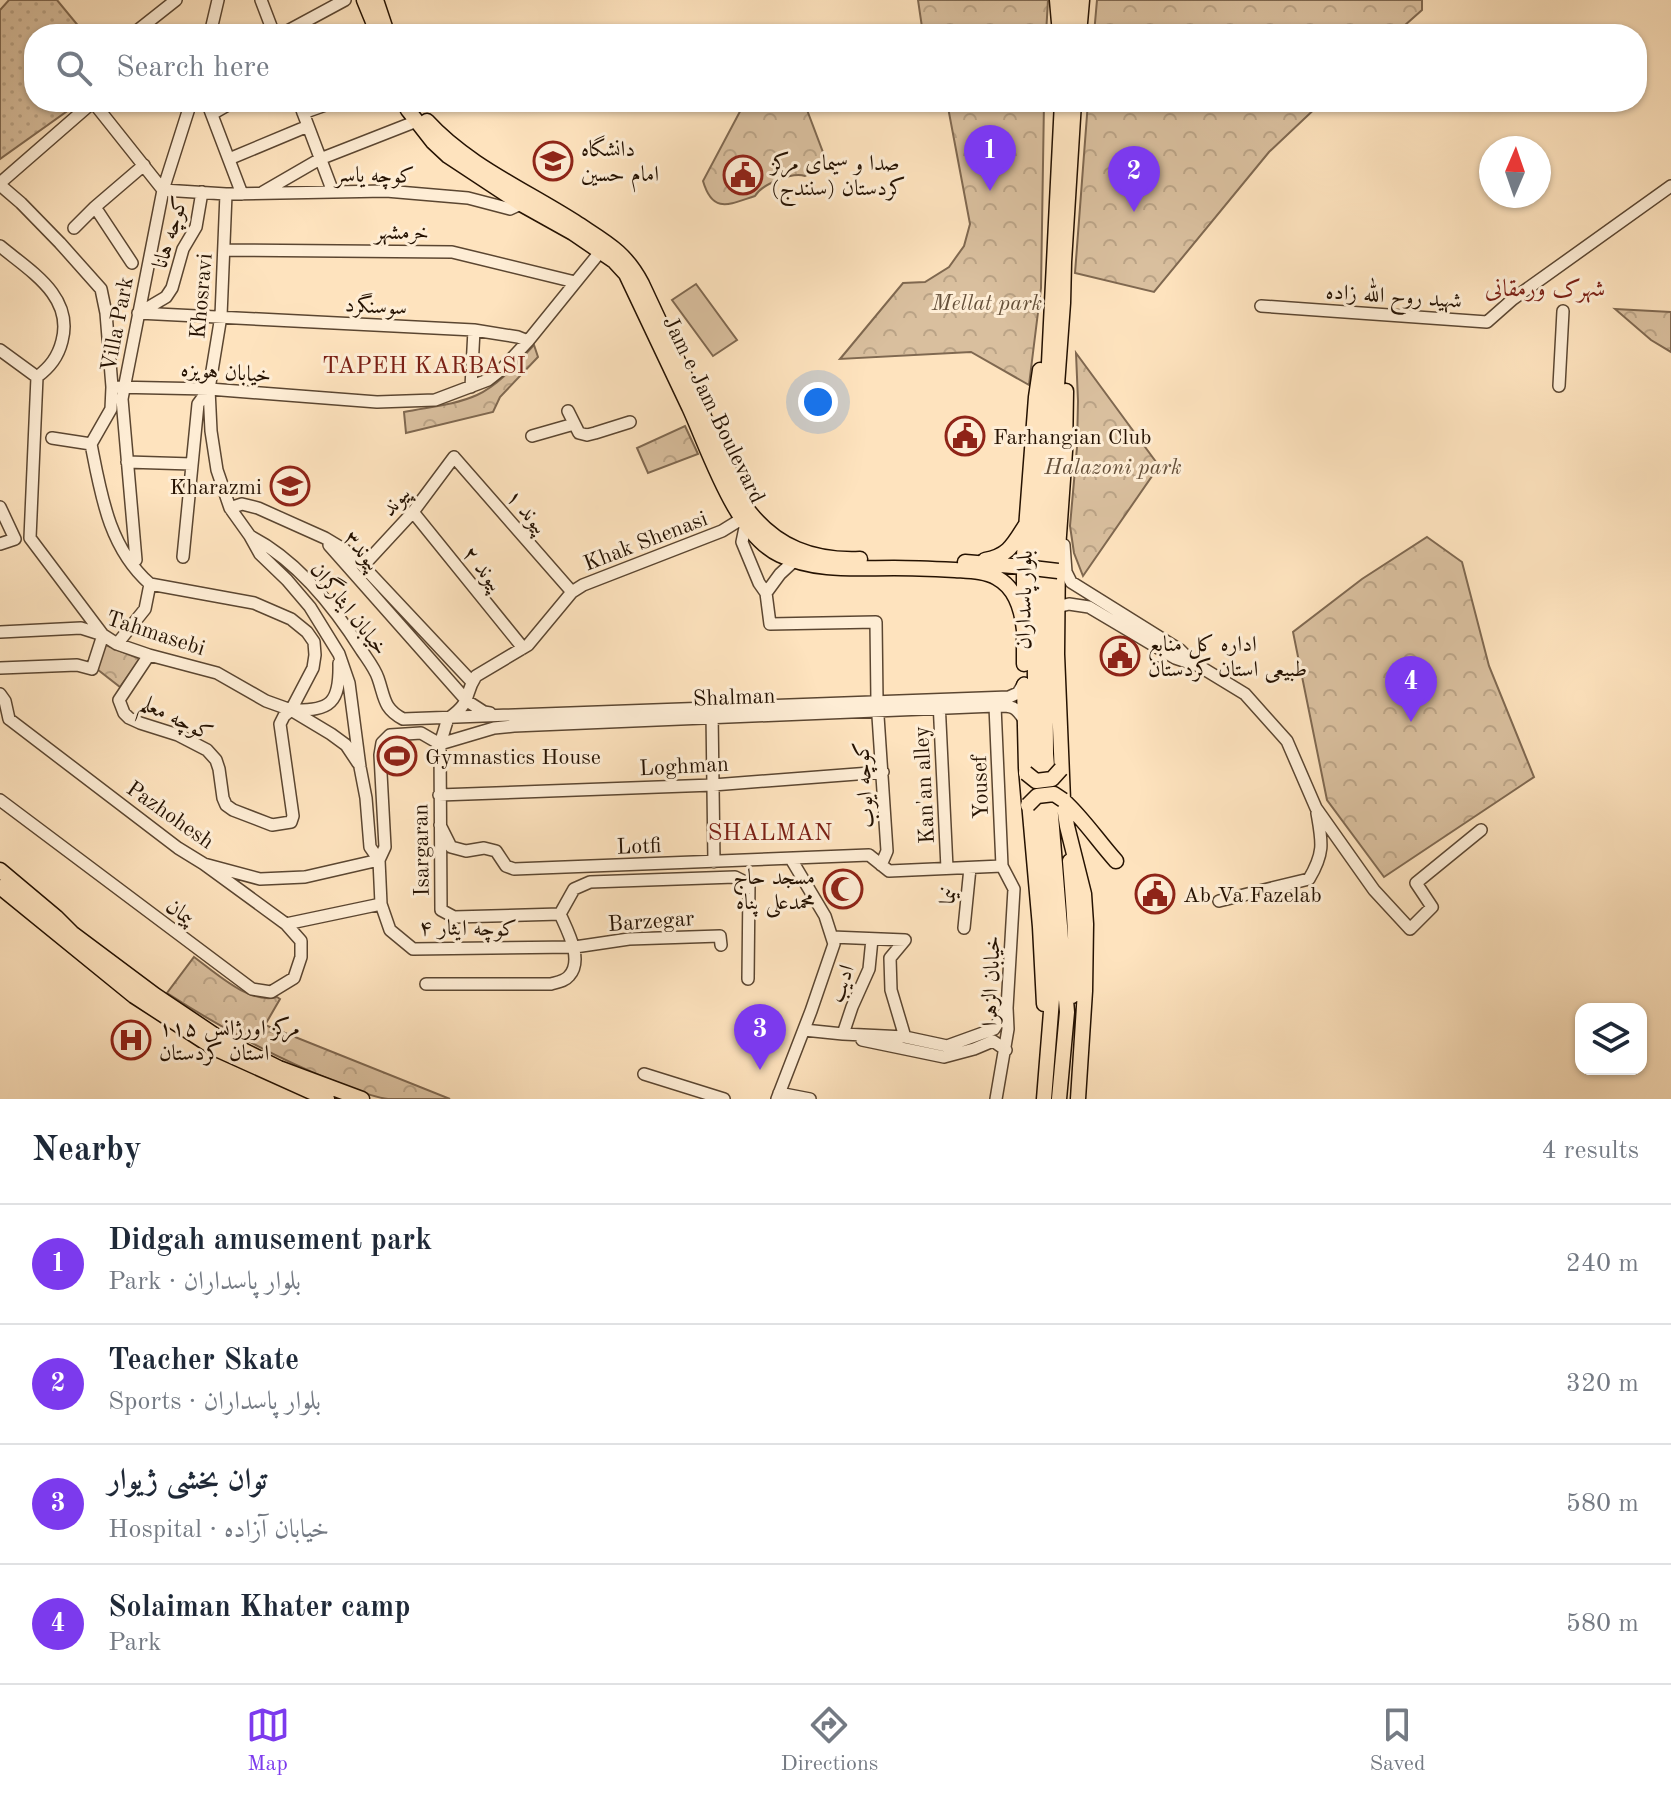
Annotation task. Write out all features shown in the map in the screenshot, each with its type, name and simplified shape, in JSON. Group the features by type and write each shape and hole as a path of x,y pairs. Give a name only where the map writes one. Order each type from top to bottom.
{"main road":[{"path":"364,0 374,24"},
{"path":"376,0 377,24"},
{"path":"1057,0 1059,24"},
{"path":"1067,24 1068,0"},
{"path":"1080,24 1082,0"},
{"name":"Jam e Jam Boulevard","path":"411,112 433,142 448,156 521,204 573,233 614,261 626,274 710,457 744,521 764,545 794,561 829,569 893,559 972,562 1058,571"},
{"name":"Jam e Jam Boulevard","path":"422,112 454,147 623,254 642,284 747,509 767,532 794,548 851,564 980,572 995,576 1017,600 1024,630"},
{"name":"بلوار پاسداران","path":"1059,1099 1067,1012 1048,785 1044,668 1062,112"},
{"name":"بلوار پاسداران","path":"1044,1099 1053,987 1036,755 1034,602 1038,509 1057,303 1064,262 1073,112"},
{"path":"1057,303 1066,411 1057,607 1061,769 1073,899 1074,955 1073,993 1067,1012"},
{"path":"1047,1058 1040,927 1026,773 1024,567 1036,397 1057,303"},
{"path":"972,562 1004,555 1027,523"},
{"path":"1026,773 1036,781 1052,779 1061,769"},
{"path":"1028,805 1037,796 1054,794 1077,813 1116,861"},
{"path":"1067,826 1084,894 1086,924 1078,1099"},
{"path":"0,870 72,933 219,1038 279,1068 362,1099"},
{"path":"0,887 134,996 160,1013 214,1048 327,1099"}],"street":[{"path":"146,24 176,0"},
{"path":"212,24 218,0"},
{"path":"261,0 270,24"},
{"path":"301,24 345,0"},
{"path":"82,112 0,184 101,289 118,387 111,409 91,444 108,522 136,572 150,584 254,603 291,619 307,632 314,642 313,668 291,710 313,711 326,706 335,697 340,684 339,654"},
{"path":"101,112 163,190"},
{"name":"Villa Park","path":"136,560 118,387 138,313 163,190 188,112"},
{"path":"211,112 242,194"},
{"path":"303,112 333,192"},
{"path":"259,194 320,159 417,121"},
{"path":"229,159 308,126"},
{"path":"74,228 144,165"},
{"name":"شهید روح الله زاده","path":"1261,306 1487,322 1513,299 1671,186"},
{"name":"کوچه یاسر","path":"163,190 226,194 386,191 468,198 510,209 521,204"},
{"name":"کوچه هانا","path":"138,313 166,297 172,288 183,249 196,227 202,192"},
{"name":"Khosravi","path":"226,194 221,316 209,389 217,470 230,508 260,554 310,607 339,654 349,683 370,847 379,860"},
{"path":"95,207 132,263"},
{"path":"0,246 46,285 64,313 65,331 59,353 49,368 37,377"},
{"name":"خرمشهر","path":"224,250 452,252 575,282"},
{"name":"خیابان هویزه","path":"118,387 209,389 377,402 435,400 488,380 502,369 600,252"},
{"path":"1559,386 1563,311"},
{"name":"سوسنگرد","path":"138,313 474,330 528,341"},
{"path":"471,387 474,330"},
{"path":"0,350 37,377"},
{"path":"0,668 77,665 92,669 103,635 30,538 37,377"},
{"path":"183,557 198,404 209,389"},
{"path":"568,411 579,433 587,435 630,422"},
{"path":"532,436 574,424"},
{"path":"52,438 91,444"},
{"name":"پیوند","path":"363,566 413,512 454,457"},
{"name":"پیوند ۱","path":"454,457 572,592"},
{"path":"127,462 192,464"},
{"path":"230,508 242,504 258,508 325,538"},
{"path":"0,507 15,539 0,544"},
{"name":"پیوند ۲","path":"413,512 523,648"},
{"path":"744,521 742,542 766,593 794,561"},
{"name":"Khak Shenasi","path":"472,682 476,676 528,645 572,592 583,585 744,521"},
{"path":"1060,521 1066,572 1071,582 1175,658 1191,662 1245,694 1287,741 1316,808 1374,890 1410,929 1432,907 1416,883 1481,830"},
{"name":"خیابان ایثارگران","path":"250,536 295,568 343,623 377,676 390,712 403,719 448,718"},
{"name":"پیوند۳","path":"325,538 363,566 472,682"},
{"name":"پیوند۳","path":"325,538 467,701"},
{"path":"117,644 145,609 150,584"},
{"name":"کوچه ایوب","path":"766,593 770,624 876,622 887,851 881,865"},
{"path":"1057,607 1069,604 1089,607 1124,622"},
{"name":"Tahmasebi","path":"0,632 81,628 149,655 217,673 331,734 346,745 360,767"},
{"name":"کوچه معلم","path":"149,655 119,700 124,713 140,723 178,735 207,750 216,760 226,805 239,814 272,825 288,824 293,816 280,724 291,710"},
{"path":"448,718 467,701 472,682"},
{"name":"Shalman","path":"940,704 1009,697 1018,693 1024,683"},
{"path":"0,694 5,701 5,719"},
{"path":"467,701 484,712 499,715"},
{"name":"Shalman","path":"448,718 613,716 940,704 995,706"},
{"name":"Kan'an alley","path":"940,704 947,868"},
{"path":"995,706 1010,706 1018,710 1025,722"},
{"name":"Yousef","path":"995,706 1002,866"},
{"path":"715,712 718,862"},
{"name":"Shalman","path":"440,744 494,728 613,716"},
{"name":"Isargaran","path":"448,718 440,744 441,910 454,917 560,914"},
{"name":"Pazhohesh","path":"5,719 204,864 260,879 305,877 379,860"},
{"path":"379,860 385,847 382,743 390,735 421,733 440,744"},
{"name":"Loghman","path":"439,795 716,784 883,772"},
{"name":"پیمان","path":"0,800 252,989 271,992 294,978 301,957 301,941 286,924"},
{"path":"1219,901 1309,879 1319,863 1322,844 1316,808"},
{"name":"Lotfi","path":"440,825 451,847 466,851 484,848 496,851 506,866 514,869 869,855 889,871 1002,866"},
{"path":"791,859 825,916 834,944 778,1096 810,1099"},
{"name":"کوچه ایثار ۴","path":"379,860 381,904 390,930 413,949 575,947"},
{"path":"204,864 286,924 381,904"},
{"name":"خیابان الزهرا","path":"996,1099 1008,1029 1014,889 1002,866"},
{"name":"نیما","path":"964,928 970,868"},
{"path":"426,984 551,984 567,979 572,972 575,947 560,914 574,889 590,882 735,877 749,884 748,979"},
{"name":"Barzegar","path":"575,947 629,939 720,936 721,945"},
{"path":"832,937 872,939"},
{"name":"ادیب","path":"843,1034 869,969 872,939 905,940 890,958 891,990 905,1037"},
{"path":"804,1030 905,1037 947,1046 994,1029 1007,1008"},
{"path":"843,1034 944,1057 993,1041 1006,1050"},
{"path":"644,1074 724,1099"}],"green space":[{"path":"9,0 57,0 77,24 24,24 24,112 66,112 0,159 0,10"},
{"path":"918,0 1048,0 1047,24 922,24"},
{"path":"1097,0 1422,0 1422,10 1406,24 1095,24"},
{"path":"740,112 808,112 824,155 824,166 805,176 778,180 755,196 730,204 717,203 712,199 703,181"},
{"name":"Mellat park","path":"949,112 1044,112 1041,288 1029,385 971,352 840,359 903,283 925,282 949,267 964,246 970,224"},
{"path":"1087,112 1311,112 1269,152 1154,292 1075,273"},
{"path":"696,284 737,340 713,356 672,300"},
{"path":"1615,309 1671,312 1671,352 1651,340"},
{"path":"534,345 538,357 500,397 493,412 406,433 404,412 477,395 501,379"},
{"name":"Halazoni park","path":"1076,353 1159,466 1083,576 1074,553 1070,526 1077,447"},
{"path":"685,426 698,454 648,473 637,448"},
{"path":"1427,537 1462,562 1489,666 1534,777 1384,877 1327,800 1293,632 1362,579"},
{"path":"101,643 140,659 120,687 93,666"},
{"path":"194,957 245,992 280,999 265,1025 450,1099 388,1099 368,1094 270,1053 228,1030 167,993"}],"place":[{"name":"دانشگاه امام حسین","path":"553,161"},
{"name":"صدا و سیمای مرکز کردستان (سنندج)","path":"743,175"},
{"name":"Didgah amusement park","path":"990,191"},
{"name":"Teacher Skate","path":"1134,212"},
{"name":"Farhangian Club","path":"965,436"},
{"name":"Kharazmi","path":"290,486"},
{"name":"اداره کل منابع طبیعی استان کردستان","path":"1120,656"},
{"name":"Solaiman Khater camp","path":"1411,722"},
{"name":"Gymnastics House","path":"397,756"},
{"name":"مسجد حاج محمدعلی پناه","path":"843,889"},
{"name":"Ab Va Fazelab","path":"1155,894"},
{"name":"مرکز اورژانس ۱۱۵ استان کردستان","path":"131,1040"},
{"name":"توان بخشی ژیوار","path":"760,1070"}],"district":[{"name":"شهرک ورمقانی","path":"1545,288"},
{"name":"TAPEH KARBASI","path":"424,365"},
{"name":"SHALMAN","path":"770,832"}]}
